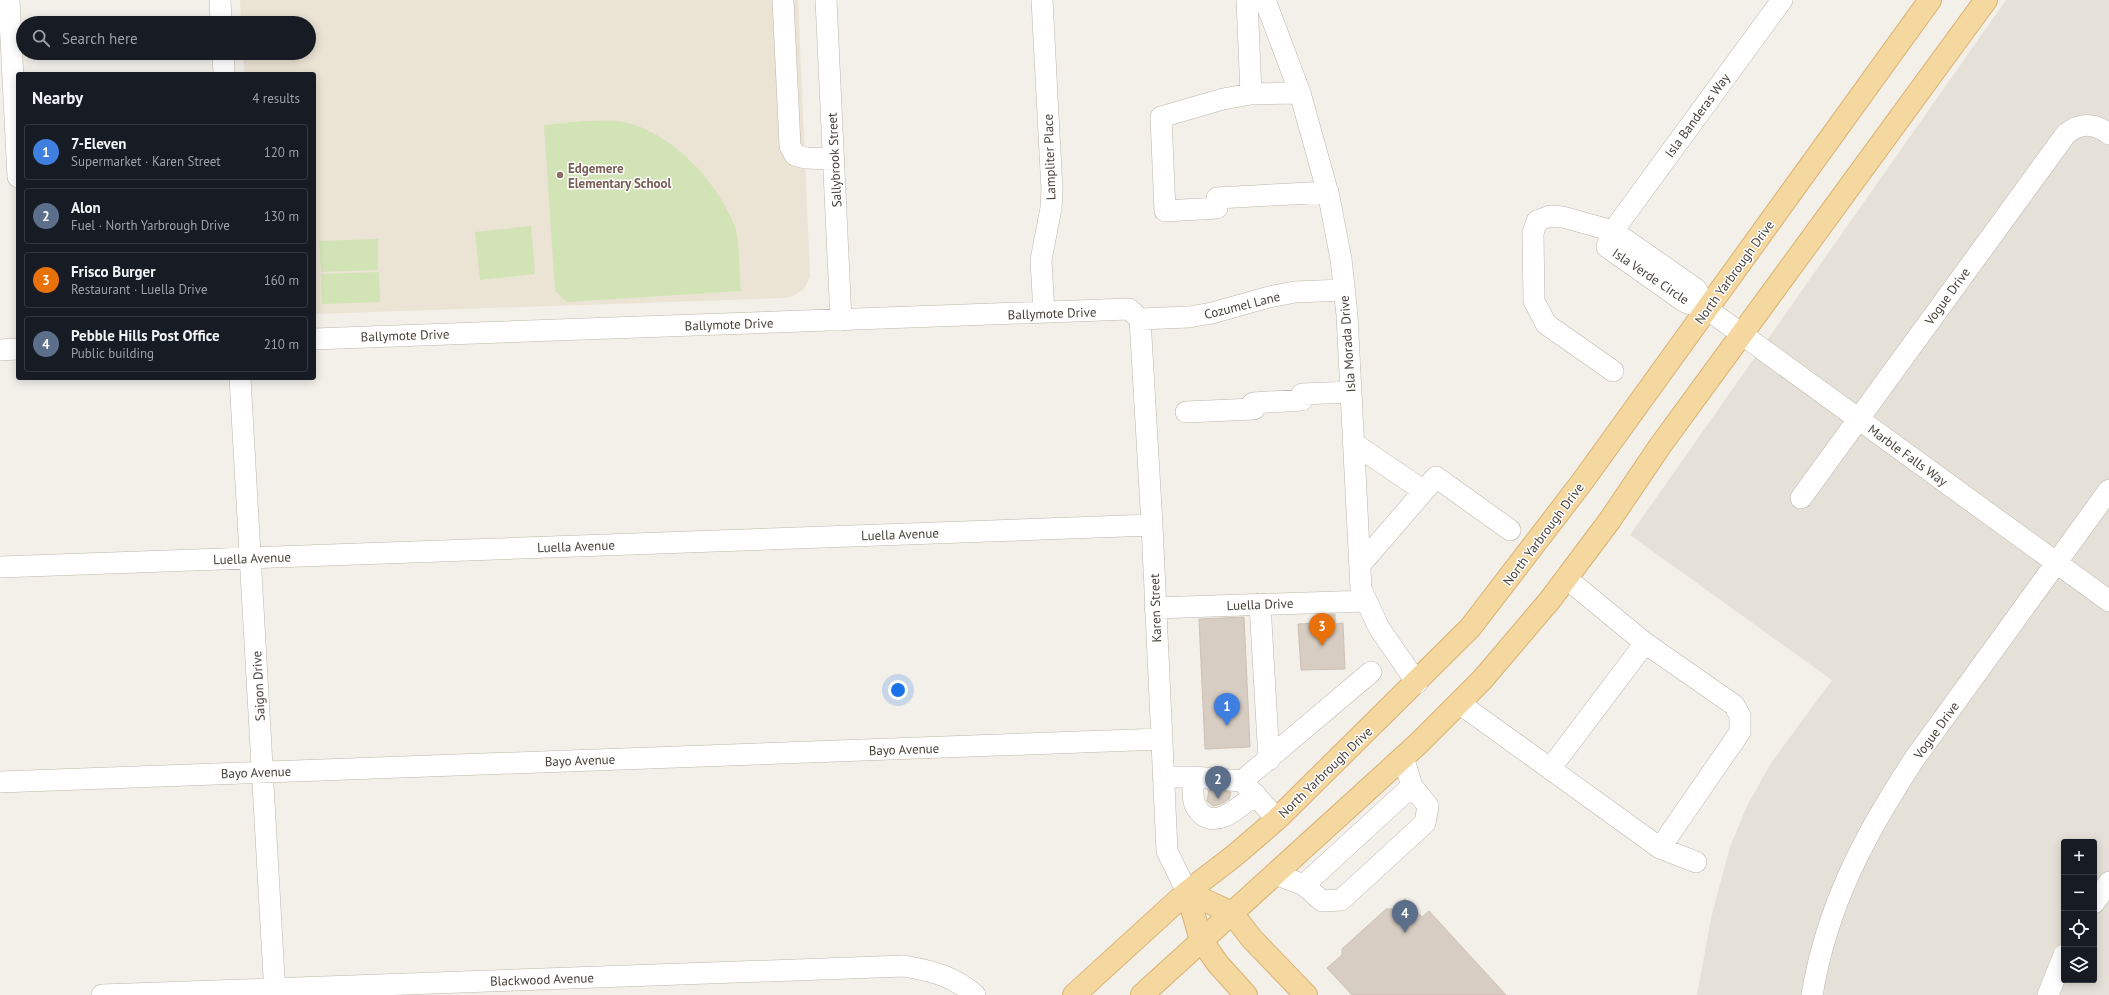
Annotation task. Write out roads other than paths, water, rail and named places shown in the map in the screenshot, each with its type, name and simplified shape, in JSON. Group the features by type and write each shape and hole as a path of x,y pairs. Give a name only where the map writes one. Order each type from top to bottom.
{"main road":[{"name":"North Yarbrough Drive","path":"1074,995 1187,892 1234,856 1277,819 1417,683 1470,628 1582,482 1930,0"},
{"path":"1142,995 1403,757 1482,680 1530,625 1610,520 1660,446 1986,0"},
{"path":"1187,892 1232,913 1252,939 1306,995"},
{"path":"1187,892 1201,940 1218,964 1246,995"}],"street":[{"path":"9,0 16,138"},
{"path":"220,0 221,16"},
{"path":"783,0 790,146 795,155 806,158 834,159"},
{"name":"Sallybrook Street","path":"826,0 841,320"},
{"name":"Lampliter Place","path":"1042,0 1052,190 1041,260 1044,313"},
{"path":"1247,0 1250,94"},
{"name":"Isla Morada Drive","path":"1265,0 1300,93 1328,192 1341,259 1347,315 1361,588 1379,628 1417,683"},
{"name":"Isla Banderas Way","path":"1612,231 1782,0"},
{"path":"223,60 224,72"},
{"path":"1300,93 1250,94 1223,99 1161,117 1165,211 1216,208 1217,198 1328,192"},
{"name":"Vogue Drive","path":"1801,498 2066,134 2081,125 2093,125 2109,134"},
{"name":"Isla Verde Circle","path":"1613,371 1546,324 1541,318 1534,301 1533,233 1534,225 1537,221 1550,216 1563,217 1612,231 1696,289 1707,309"},
{"name":"Cozumel Lane","path":"1140,319 1189,317 1212,313 1269,297 1295,292 1344,290"},
{"name":"Marble Falls Way","path":"1707,309 2109,601"},
{"name":"Ballymote Drive","path":"316,339 1129,310 1140,319"},
{"name":"Karen Street","path":"1140,319 1152,525 1167,851 1187,892"},
{"path":"0,350 16,350"},
{"name":"Saigon Drive","path":"240,380 275,992"},
{"path":"1186,412 1254,409 1253,403 1302,400 1302,394 1351,392"},
{"path":"1353,443 1424,490"},
{"path":"1360,565 1436,477 1510,530"},
{"name":"Vogue Drive","path":"1812,995 1825,933 1839,895 1864,842 1888,799 1915,758 2109,490"},
{"name":"Luella Avenue","path":"0,567 1152,525"},
{"path":"1566,578 1645,643 1734,705 1740,716 1740,732 1660,848"},
{"name":"Luella Drive","path":"1155,608 1366,601"},
{"path":"1260,604 1269,760"},
{"path":"1550,769 1645,643"},
{"path":"1193,776 1195,806 1204,815 1217,819 1230,814 1269,760 1371,672"},
{"path":"1458,704 1660,848 1696,862"},
{"name":"Bayo Avenue","path":"0,782 1161,739"},
{"path":"1275,874 1304,885 1322,901 1341,900 1425,823 1428,806 1412,786 1403,757"},
{"path":"1163,777 1193,776 1249,788 1277,819"},
{"path":"1304,885 1412,786"},
{"path":"2097,899 2109,882"},
{"path":"2048,995 2061,962"},
{"name":"Blackwood Avenue","path":"102,995 275,992 904,966 934,971 949,976 963,984 975,995"}],"place":[{"name":"Edgemere Elementary School","path":"560,175"},
{"name":"Frisco Burger","path":"1322,646"},
{"name":"7-Eleven","path":"1227,726"},
{"name":"Alon","path":"1218,799"},
{"name":"Pebble Hills Post Office","path":"1405,933"}]}
